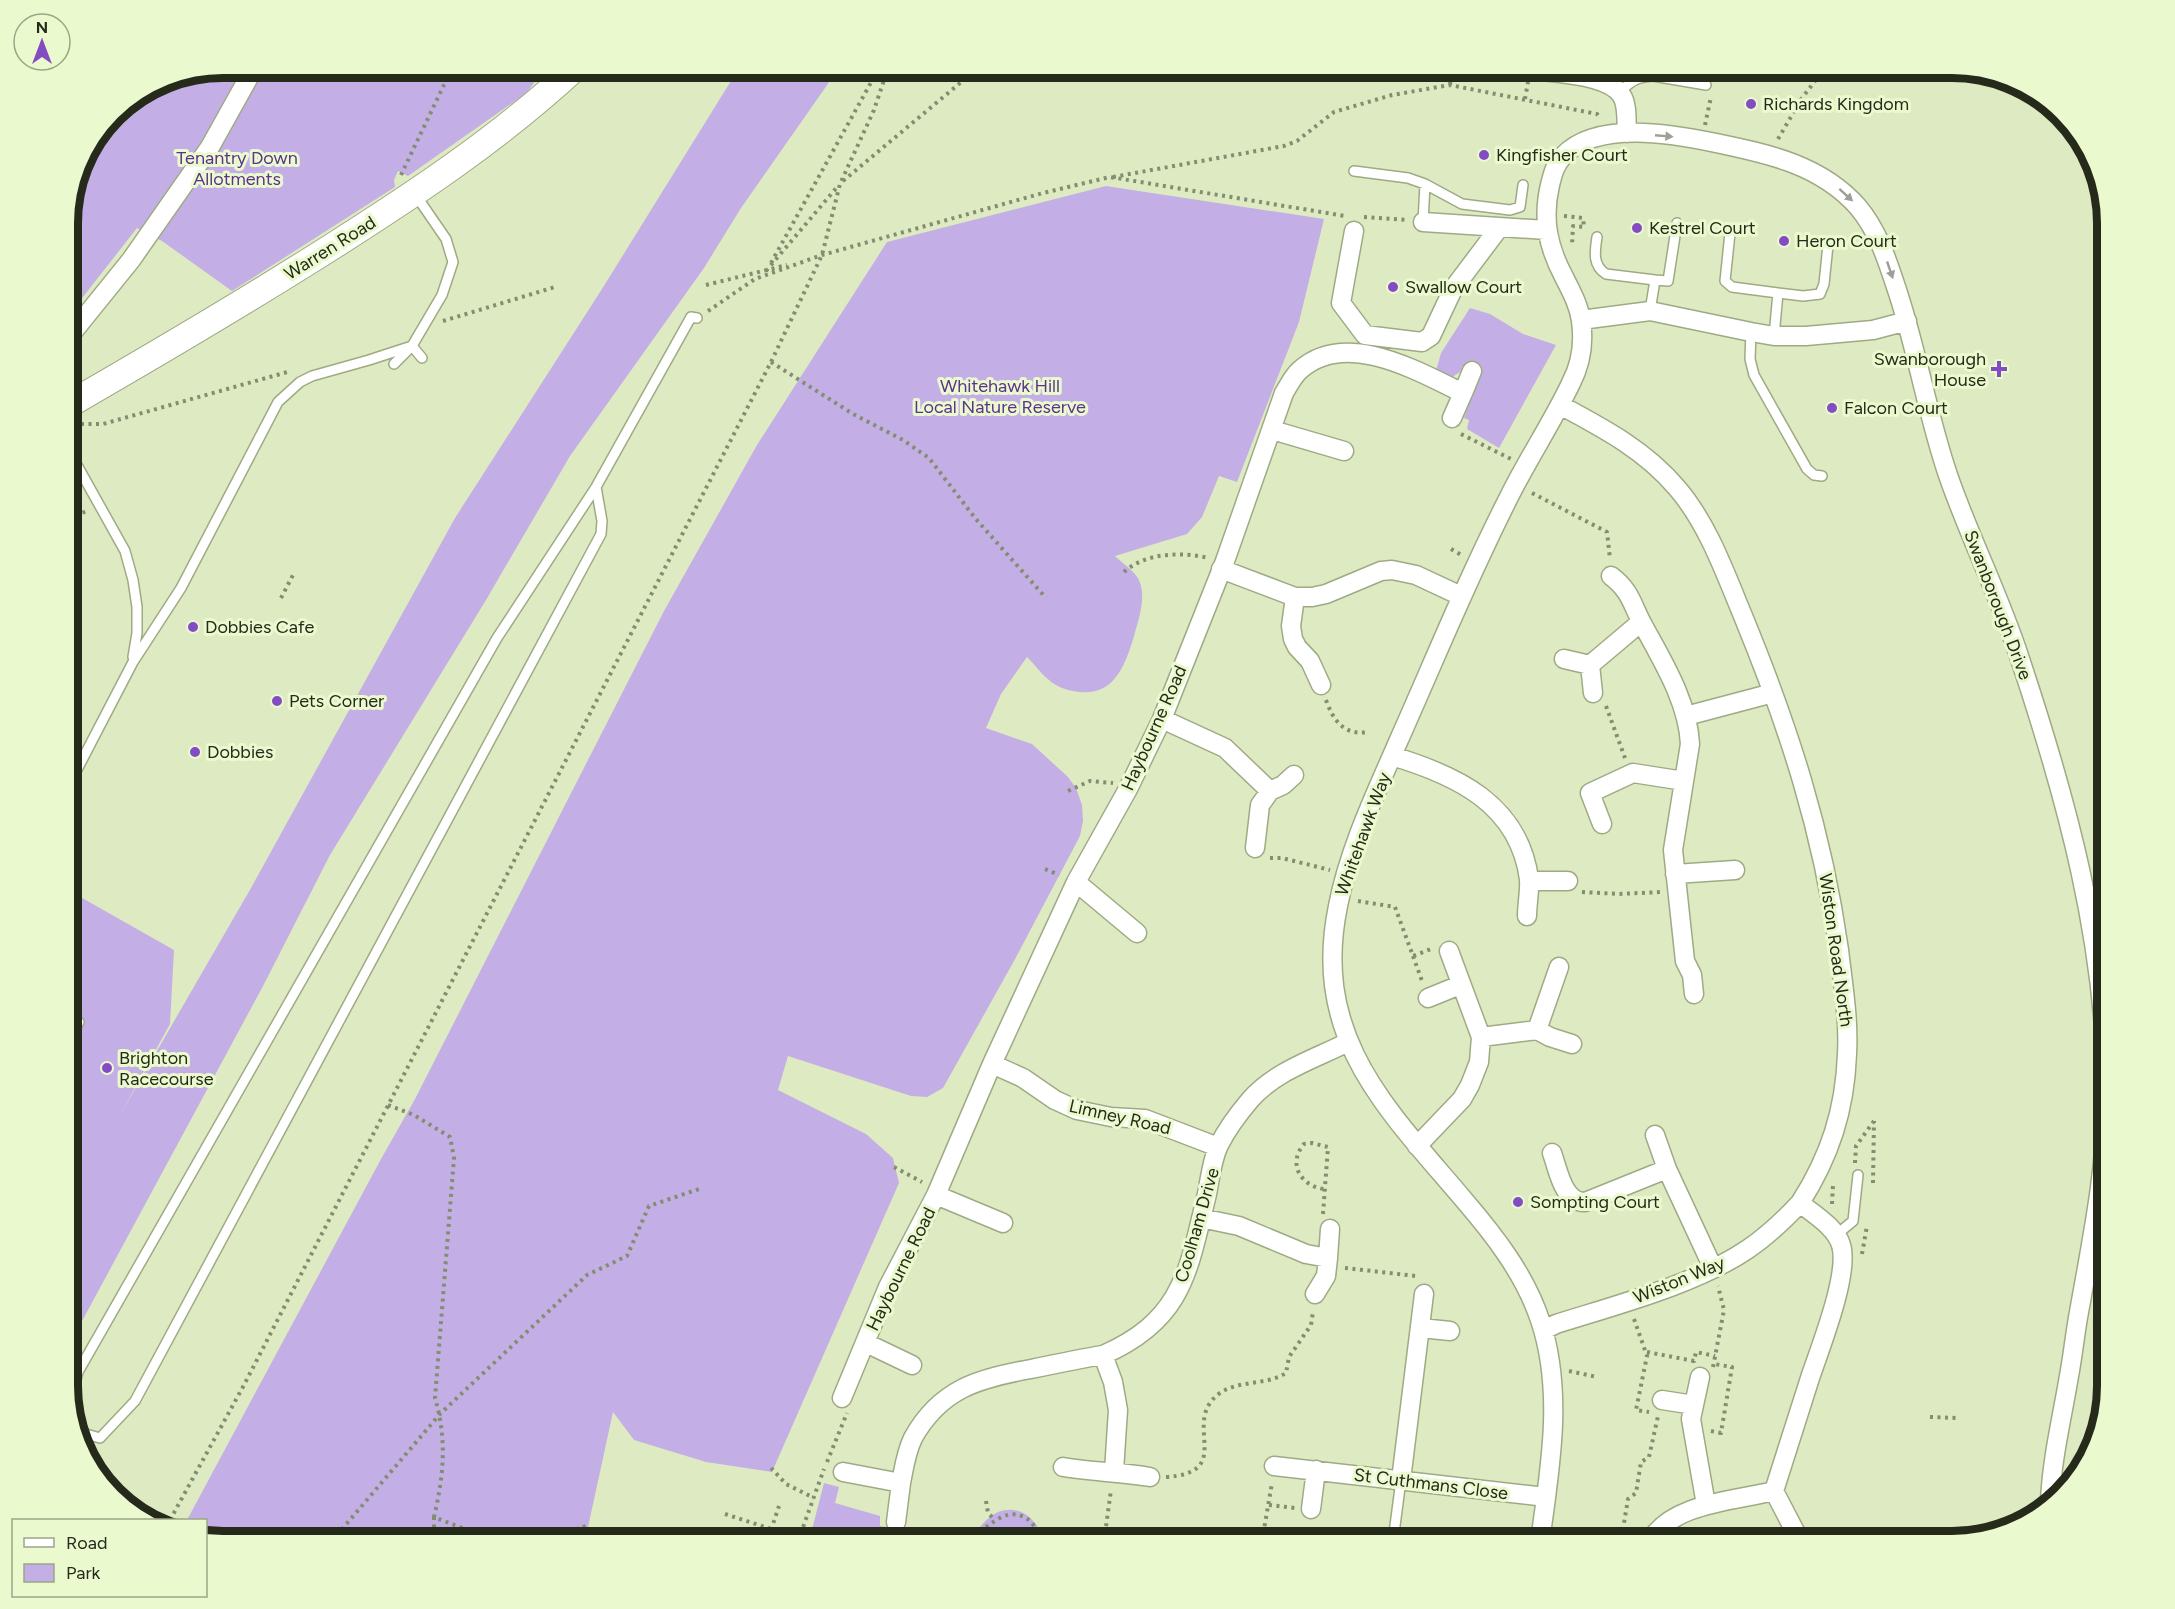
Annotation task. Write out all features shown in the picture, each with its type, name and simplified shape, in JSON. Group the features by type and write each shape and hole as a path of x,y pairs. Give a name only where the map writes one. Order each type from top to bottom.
{"street":[{"path":"78,326 131,260 210,147 248,78"},
{"name":"Warren Road","path":"78,399 254,296 407,187 494,137 564,78"},
{"path":"1582,78 1605,82 1619,92 1624,102 1627,133"},
{"name":"Swanborough Drive","path":"1581,320 1577,302 1556,262 1546,230 1549,191 1555,169 1564,156 1580,144 1598,136 1627,133 1702,140 1772,156 1803,166 1834,184 1854,202 1876,232 1907,321 1948,475 2017,650 2087,892 2097,947"},
{"path":"1353,221 1341,303 1365,335 1422,342 1431,336 1453,289 1499,228"},
{"path":"1423,222 1546,230"},
{"path":"1581,320 1650,311 1774,336 1845,334 1873,330 1907,321"},
{"name":"Whitehawk Way","path":"1541,1531 1553,1429 1553,1396 1544,1330 1527,1290 1504,1250 1375,1090 1348,1042 1339,1017 1332,938 1339,898 1347,871 1392,756 1461,596 1515,485 1560,405 1578,366 1582,349 1581,320"},
{"name":"Haybourne Road","path":"842,1398 888,1287 936,1195 992,1064 1076,882 1128,789 1162,719 1223,565 1284,393 1293,378 1315,359 1324,355 1345,353 1381,357 1402,364 1463,393"},
{"path":"1452,418 1472,371"},
{"name":"Wiston Road North","path":"1560,405 1632,446 1653,463 1679,490 1698,518 1722,565 1789,733 1819,840 1846,1002 1847,1055 1841,1110 1828,1152 1800,1203"},
{"path":"1272,430 1344,451"},
{"path":"1223,565 1295,597 1326,594 1381,572 1392,570 1416,575 1461,596"},
{"path":"1611,576 1623,585 1635,604 1641,622 1662,661 1686,716 1690,744 1673,850 1685,961 1692,975 1695,994"},
{"path":"1295,597 1291,626 1293,639 1310,661 1321,685"},
{"path":"1590,665 1641,622"},
{"path":"1564,659 1590,665"},
{"path":"1590,665 1593,693"},
{"path":"1686,716 1773,693"},
{"path":"1162,719 1225,748 1270,791"},
{"path":"1392,756 1429,767 1452,777 1490,805 1512,832 1521,853 1529,881 1527,916"},
{"path":"1602,824 1590,793 1633,773 1684,781"},
{"path":"1255,848 1260,805 1270,791 1283,785 1294,775"},
{"path":"1676,882 1735,870"},
{"path":"1529,881 1568,881"},
{"path":"1076,882 1137,933"},
{"path":"1418,1146 1454,1108 1470,1085 1479,1062 1481,1037 1449,951"},
{"path":"1537,1030 1559,968"},
{"path":"1428,998 1460,985"},
{"path":"1481,1037 1537,1030 1572,1044"},
{"name":"Coolham Drive","path":"895,1528 908,1449 922,1424 941,1403 960,1389 988,1377 1103,1355 1147,1330 1172,1301 1189,1265 1218,1147 1250,1101 1270,1081 1348,1042"},
{"name":"Limney Road","path":"992,1064 1011,1072 1055,1100 1077,1110 1112,1117 1144,1119 1218,1147"},
{"path":"1655,1135 1667,1168 1713,1268"},
{"path":"1552,1153 1568,1195 1579,1202 1589,1201 1667,1168"},
{"name":"Haybourne Road","path":"936,1195 1003,1223"},
{"path":"1794,1531 1774,1491 1828,1322 1843,1257 1842,1246 1836,1235 1800,1203"},
{"name":"Wiston Way","path":"1544,1330 1668,1287 1713,1268 1748,1249 1770,1232 1800,1203"},
{"name":"Swanborough Drive","path":"2051,1492 2056,1436 2097,1208"},
{"path":"1201,1218 1239,1226 1327,1262"},
{"path":"1315,1294 1326,1276 1330,1229"},
{"path":"1401,1480 1424,1294"},
{"path":"1421,1328 1450,1331"},
{"name":"Haybourne Road","path":"866,1343 912,1365"},
{"path":"1103,1355 1113,1382 1118,1410 1114,1471"},
{"path":"1700,1377 1691,1419 1707,1505"},
{"path":"1660,1407 1695,1405"},
{"name":"St Cuthmans Close","path":"1274,1466 1546,1497"},
{"path":"1063,1467 1096,1472 1114,1471 1150,1477"},
{"path":"1311,1509 1316,1470"},
{"path":"843,1472 901,1483"},
{"path":"1657,1531 1671,1519 1707,1505 1774,1491"}],"lane":[{"path":"1619,92 1636,78"},
{"path":"1668,78 1711,84"},
{"path":"1354,171 1408,178 1425,184 1462,204 1510,210 1520,207 1523,185"},
{"path":"1423,222 1425,184"},
{"path":"394,364 412,346 442,295 453,262 446,239 407,187"},
{"path":"1597,237 1596,262 1606,274 1668,281 1677,223"},
{"path":"1730,233 1726,283 1732,286 1778,293 1803,296 1820,294 1824,284 1828,245"},
{"path":"1650,311 1655,280"},
{"path":"1774,336 1778,293"},
{"path":"78,1372 497,638 596,487 691,317 697,318"},
{"path":"1751,332 1750,359 1754,375 1807,469 1814,475 1822,476"},
{"path":"412,346 422,358"},
{"path":"78,768 133,662 181,588 278,402 300,382 312,376 412,346"},
{"path":"78,467 125,551 137,607 137,633 133,662"},
{"path":"87,1434 100,1438 135,1401 602,534 596,487"},
{"path":"1836,1235 1853,1221 1858,1175"},
{"path":"1394,1531 1401,1480"}],"path":[{"path":"407,187 448,78"},
{"path":"766,271 873,78"},
{"path":"171,1519 244,1385 771,362 822,255 840,184 874,110 885,78"},
{"path":"766,271 840,184 966,78"},
{"path":"1450,85 1451,78"},
{"path":"1702,140 1713,78"},
{"path":"1772,156 1775,144 1802,98 1817,78"},
{"path":"706,285 766,271 1043,193 1110,177 1284,146 1297,141 1334,112 1392,94 1450,85 1597,114 1606,122 1627,133"},
{"path":"1110,177 1353,221 1423,222"},
{"path":"1556,262 1572,252 1573,226 1584,227 1584,218 1570,217"},
{"path":"697,318 755,279 822,255"},
{"path":"771,362 853,414 903,440 928,458 975,518 1046,598"},
{"path":"1452,418 1461,425 1460,433 1525,468"},
{"path":"1515,485 1607,532 1611,576"},
{"path":"1124,573 1129,568 1159,555 1189,554 1223,565"},
{"path":"281,598 293,575"},
{"path":"1321,685 1331,716 1336,722 1351,731 1368,732"},
{"path":"1593,693 1602,694 1624,757 1633,773"},
{"path":"1068,791 1090,781 1111,782 1128,789"},
{"path":"1255,848 1254,856 1282,858 1323,870 1347,871"},
{"path":"1568,881 1568,892 1619,894 1676,882"},
{"path":"1339,898 1395,907 1428,998"},
{"path":"1413,956 1447,943 1449,951"},
{"path":"388,1105 414,1115 450,1137 454,1158 435,1398 443,1437 442,1483 434,1516 434,1531"},
{"path":"1324,1189 1311,1186 1299,1175 1296,1161 1304,1144 1312,1143 1328,1147 1323,1228 1330,1229"},
{"path":"894,1167 920,1180 936,1195"},
{"path":"341,1531 440,1414 587,1275 627,1256 649,1206 702,1188"},
{"path":"1327,1262 1416,1276 1415,1294 1424,1294"},
{"path":"1700,1377 1700,1374 1711,1376 1725,1310 1713,1268"},
{"path":"1150,1477 1185,1475 1195,1470 1201,1462 1206,1438 1204,1415 1216,1396 1231,1387 1286,1373 1290,1357 1311,1325 1315,1294"},
{"path":"1624,1531 1628,1499 1636,1493 1641,1462 1649,1457 1660,1407 1636,1410 1647,1356 1634,1319"},
{"path":"1646,1352 1694,1361 1696,1352 1715,1356"},
{"path":"1693,1435 1704,1430 1721,1433 1732,1367 1714,1364"},
{"path":"1572,1371 1597,1377"},
{"path":"1930,1417 1958,1418"},
{"path":"1264,1531 1274,1466"},
{"path":"771,1468 786,1484 814,1498"},
{"path":"1106,1531 1114,1471"},
{"path":"986,1501 988,1513 995,1521"},
{"path":"725,1514 771,1530 779,1506"},
{"path":"981,1531 1009,1514 1019,1515 1031,1522 1035,1531"},
{"path":"434,1516 470,1531"},
{"path":"572,1531 589,1525"},
{"path":"865,1531 895,1528 913,1531"},
{"path":"1559,1530 1563,1531"}],"green space":[{"name":"Tenantry Down Allotments","path":"214,78 538,78 518,99 408,176 398,171 394,180 395,187 232,291 162,241 137,228 78,303 78,214 89,168 97,151 114,127 143,102 168,89"},
{"name":"Brighton Racecourse","path":"733,78 832,78 741,208 704,268 570,456 486,600 330,855 262,988 78,1328 78,896 174,950 170,1024 121,1113 251,888 455,518 602,289"},
{"name":"Whitehawk Hill Local Nature Reserve","path":"1106,186 1324,219 1299,322 1237,482 1219,476 1202,517 1187,534 1115,556 1137,577 1141,586 1142,598 1139,618 1122,668 1109,684 1101,689 1079,692 1061,688 1052,682 1027,657 1001,694 986,728 1032,744 1068,777 1076,788 1082,805 1083,821 1080,836 943,1088 927,1097 911,1096 788,1056 778,1090 866,1134 893,1158 899,1183 772,1472 706,1462 634,1440 613,1412 587,1531 207,1530 207,1519 188,1519 415,1099 664,611 757,445 887,242"},
{"path":"1470,308 1490,314 1523,334 1556,345 1499,448 1467,429 1469,420 1464,418 1480,370 1465,364 1460,372 1451,378 1435,374 1441,353"},
{"path":"824,1483 839,1487 835,1503 880,1516 880,1526 908,1531 812,1531"},
{"path":"1004,1510 1020,1511 1040,1531 976,1531 991,1516"}],"place":[{"name":"Richards Kingdom","path":"1751,104"},
{"name":"Kingfisher Court","path":"1484,155"},
{"name":"Kestrel Court","path":"1637,228"},
{"name":"Heron Court","path":"1784,241"},
{"name":"Swallow Court","path":"1393,287"},
{"name":"Swanborough House","path":"1999,369"},
{"name":"Falcon Court","path":"1832,408"},
{"name":"Dobbies Cafe","path":"193,627"},
{"name":"Pets Corner","path":"277,701"},
{"name":"Dobbies","path":"195,752"},
{"name":"Brighton Racecourse","path":"107,1068"},
{"name":"Sompting Court","path":"1518,1202"}]}
